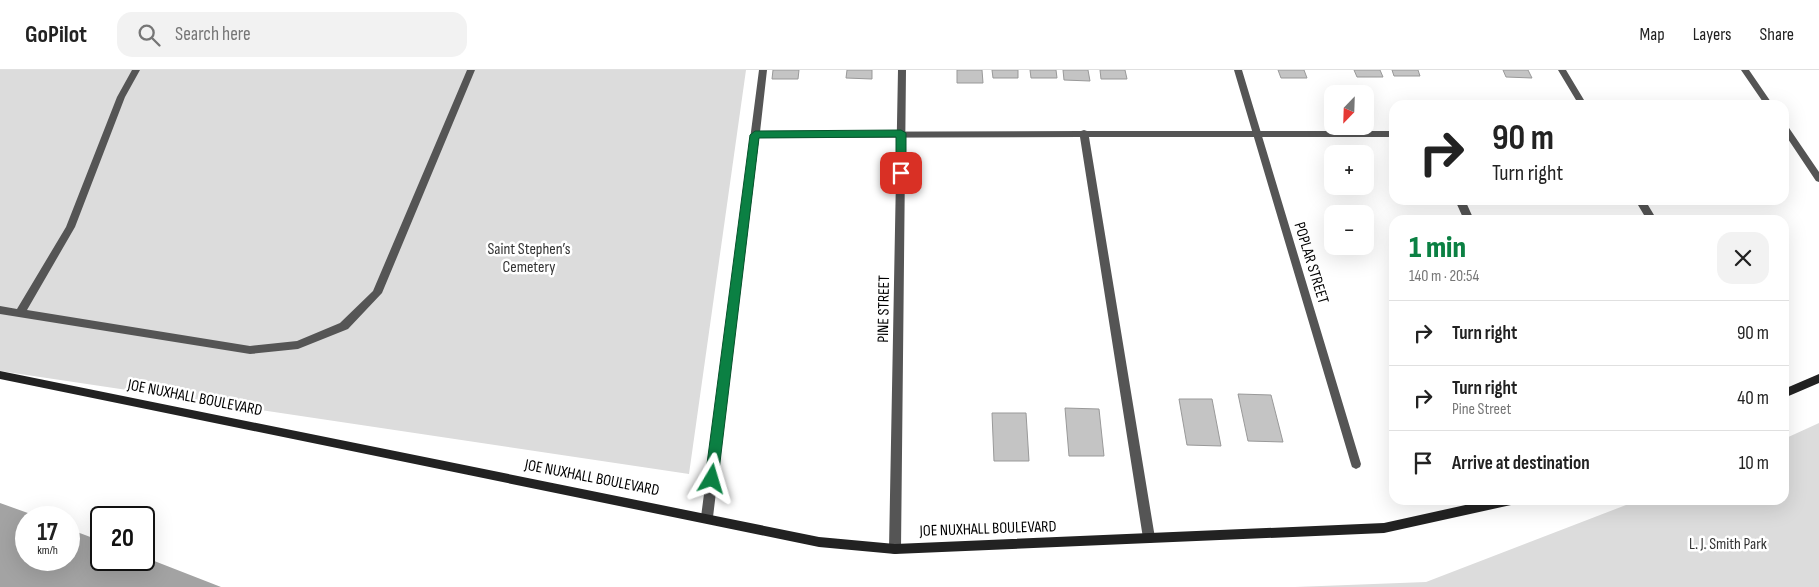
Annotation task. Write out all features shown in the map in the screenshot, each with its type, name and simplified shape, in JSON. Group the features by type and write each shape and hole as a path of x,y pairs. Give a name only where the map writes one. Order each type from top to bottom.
{"street":[{"path":"20,313 70,227 121,97 136,70"},
{"path":"0,310 250,350 298,345 344,326 376,293 471,70"},
{"path":"707,517 763,70"},
{"name":"PINE STREET","path":"895,549 902,70"},
{"name":"POPLAR STREET","path":"1238,70 1356,464"},
{"path":"1562,70 1580,100"},
{"path":"1745,70 1766,100"},
{"path":"755,135 901,133 1389,134"},
{"path":"1084,133 1149,538"},
{"path":"1789,134 1819,179"},
{"name":"JOE NUXHALL BOULEVARD","path":"0,375 707,517 819,542 895,549 1384,528 1488,505"},
{"path":"1789,392 1819,378"}],"green space":[{"name":"Saint Stephen’s Cemetery","path":"0,70 746,70 689,474 0,371"},
{"name":"L. J. Smith Park","path":"1819,423 1819,587 1295,587 1426,582 1626,505 1789,505 1789,437"}],"shaded area":[{"path":"0,503 15,508 15,571 80,571 80,533 90,537 90,571 155,571 155,561 221,587 0,587"}],"building":[{"path":"773,70 799,70 798,79 772,79"},
{"path":"847,70 872,70 872,79 846,78"},
{"path":"957,70 982,70 983,83 957,83"},
{"path":"992,70 1018,70 1018,78 993,78"},
{"path":"1030,70 1056,70 1057,78 1031,78"},
{"path":"1063,70 1088,70 1090,81 1064,80"},
{"path":"1100,70 1125,70 1127,79 1101,79"},
{"path":"1278,70 1304,70 1307,78 1281,78"},
{"path":"1354,70 1380,70 1383,77 1357,77"},
{"path":"1392,70 1418,70 1420,76 1394,76"},
{"path":"1503,70 1528,70 1532,78 1506,77"},
{"path":"1238,394 1271,395 1283,442 1248,441"},
{"path":"1179,399 1212,399 1221,446 1187,445"},
{"path":"1065,408 1099,409 1104,456 1069,456"},
{"path":"992,413 1026,413 1029,461 994,461"}],"route":[{"path":"712,479 755,135 901,133 901,173"}]}
